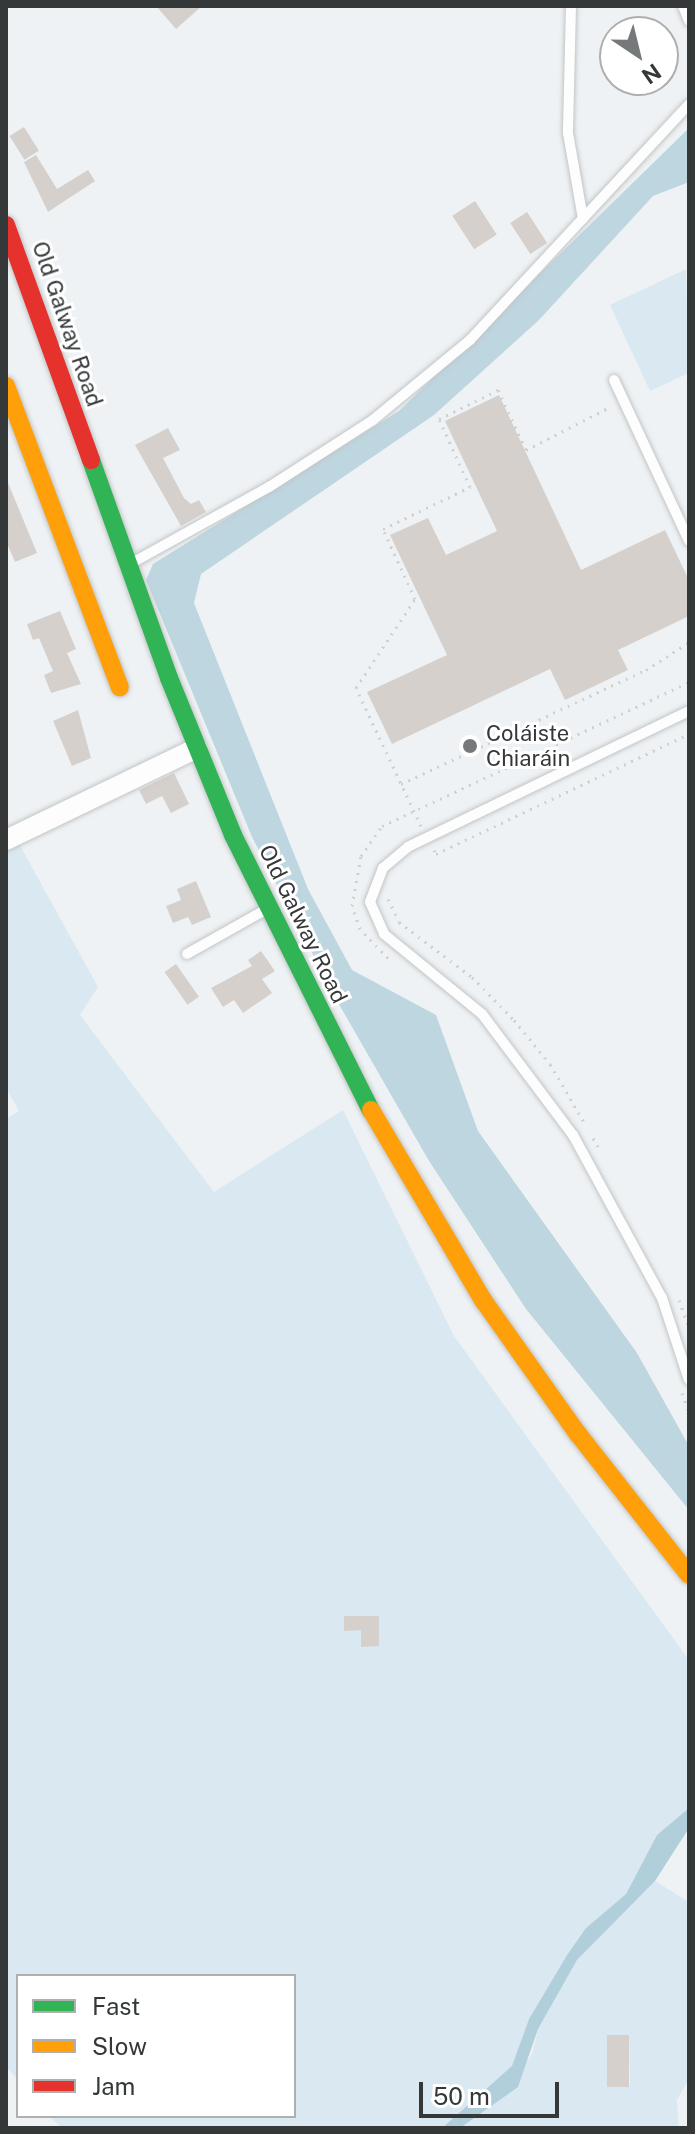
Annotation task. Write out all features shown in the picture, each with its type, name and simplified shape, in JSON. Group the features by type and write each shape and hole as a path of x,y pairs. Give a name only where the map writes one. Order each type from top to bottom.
{"main road":[{"name":"Old Galway Road","path":"6,225 14,272 197,748 268,909 349,1070 483,1300 578,1434 689,1575"},
{"path":"6,386 120,687"}],"street":[{"path":"6,840 197,748"}],"lane":[{"path":"571,6 568,133 583,219"},
{"path":"683,6 689,21"},
{"path":"128,565 269,487 373,420 470,340 689,104"},
{"path":"614,380 689,541"},
{"path":"689,711 427,838 383,868 370,902 384,934 482,1014 529,1070 573,1135 662,1298 689,1380"},
{"path":"187,954 268,909"}],"path":[{"path":"624,400 526,450 498,390 439,419 470,487 383,529 415,599 356,688 436,854 689,734"},
{"path":"401,784 646,670 689,642"},
{"path":"395,963 360,929 352,906 352,883 361,856 382,826 689,682"},
{"path":"680,1389 689,1412"}],"shaded area":[{"path":"689,128 689,182 653,196 539,320 434,415 201,574 194,603 308,889 352,970 436,1015 478,1131 637,1353 689,1446 689,1510 526,1309 429,1161 336,999 252,837 146,580 153,564 399,411"},
{"path":"686,269 689,373 650,391 610,305"},
{"path":"17,840 98,987 80,1015 214,1192 343,1110 454,1336 689,1660 689,1808 657,1835 626,1894 586,1928 567,1955 529,2019 513,2066 442,2128 62,2128 51,2118 296,2118 296,1974 16,1974 16,2078 6,2067 6,1119 19,1111 6,1088 6,847"},
{"path":"689,1808 689,1828 655,1881 577,1960 538,2029 518,2087 460,2128 442,2128 512,2066 529,2019 567,1955 586,1928 626,1894 657,1835"},
{"path":"655,1881 689,1902 689,2079 677,2100 679,2128 460,2128 503,2097 532,2054 538,2029 577,1960","holes":["607,2035 629,2035 630,2086 608,2087"]}],"building":[{"path":"156,6 202,6 176,29"},
{"path":"24,127 39,151 24,160 10,136"},
{"path":"36,155 57,189 88,170 95,181 48,212 24,162"},
{"path":"475,201 497,235 474,249 452,216"},
{"path":"527,212 547,243 530,254 510,223"},
{"path":"499,395 581,570 665,530 687,576 689,616 618,650 628,670 565,700 550,669 392,744 367,692 447,655 390,535 428,518 446,555 497,531 445,421"},
{"path":"168,428 180,450 163,458 184,498 191,504 199,500 206,512 181,526 135,445"},
{"path":"6,478 37,553 15,562 6,541"},
{"path":"60,611 76,649 67,653 81,684 51,693 44,675 53,671 39,638 33,640 27,624"},
{"path":"78,710 91,758 72,766 53,721"},
{"path":"174,773 189,804 171,813 162,796 146,804 139,790"},
{"path":"196,881 211,917 192,925 188,917 173,923 166,906 181,900 177,889"},
{"path":"261,951 275,971 262,979 272,993 243,1013 234,1000 223,1007 211,988 252,966 248,960"},
{"path":"176,964 199,997 187,1005 165,972"},
{"path":"344,1616 379,1616 379,1646 361,1647 361,1630 344,1631"},
{"path":"607,2035 629,2035 629,2087 607,2087"}],"traffic: fast":[{"path":"91,460 169,678 233,835 371,1110"}],"traffic: slow":[{"path":"6,386 120,687"},
{"path":"371,1110 483,1300 578,1434 689,1575"}],"traffic: jam":[{"path":"6,225 91,460"}],"place":[{"name":"Coláiste Chiaráin","path":"470,746"}]}
